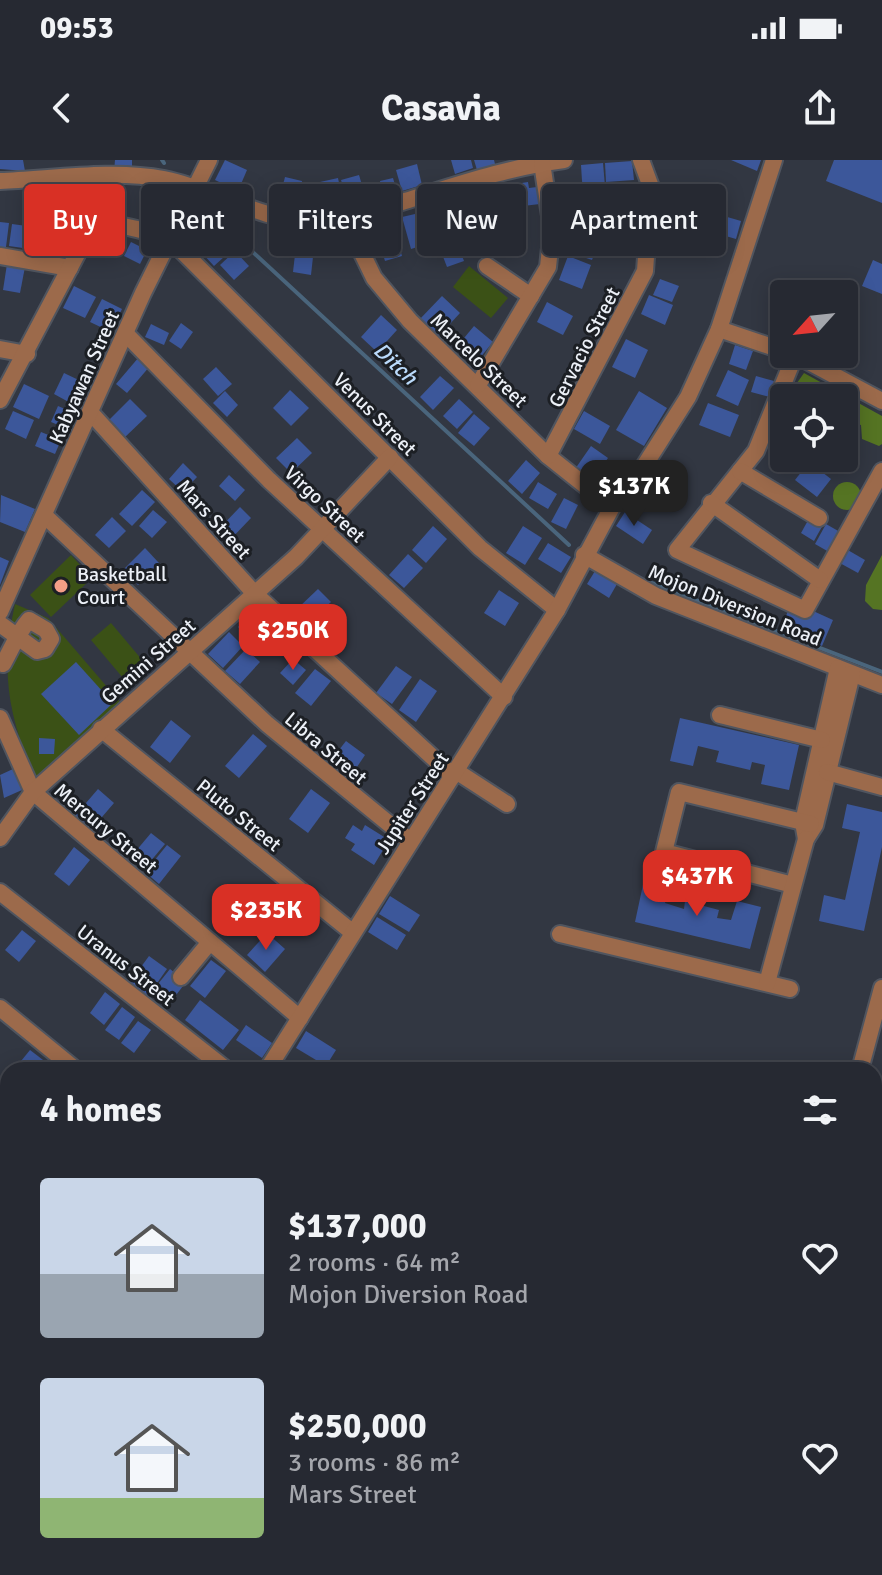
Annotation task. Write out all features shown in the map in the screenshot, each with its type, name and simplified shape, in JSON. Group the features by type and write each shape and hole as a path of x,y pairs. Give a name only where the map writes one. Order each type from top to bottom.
{"street":[{"name":"Kabyawan Street","path":"198,184 209,160"},
{"path":"401,202 542,163 564,160"},
{"name":"Gervacio Street","path":"548,456 645,271 651,187 641,160"},
{"path":"584,555 612,507 641,471 688,397 719,329 774,160"},
{"path":"478,385 548,267 552,249 542,163"},
{"path":"0,181 110,176 160,178 185,184"},
{"path":"0,400 27,354 85,239 95,228 107,223 141,232"},
{"path":"0,256 70,268"},
{"name":"Kabyawan Street","path":"0,612 162,256"},
{"name":"Venus Street","path":"187,256 480,548 557,610"},
{"name":"Marcelo Street","path":"363,256 374,278 410,321 548,456 612,507"},
{"path":"487,266 531,296"},
{"path":"719,329 770,346"},
{"name":"Virgo Street","path":"126,334 322,529 504,697"},
{"path":"0,349 27,354"},
{"path":"790,368 769,424 740,471 711,503 677,550 805,610 882,471"},
{"path":"821,368 882,401"},
{"name":"Mars Street","path":"91,413 255,594 455,774 507,804"},
{"name":"Gemini Street","path":"0,838 33,792 255,594 390,457"},
{"path":"740,471 819,518"},
{"path":"711,503 820,580"},
{"name":"Libra Street","path":"45,516 189,652 325,774 410,841"},
{"name":"Jupiter Street","path":"272,1062 504,697 557,610 584,555"},
{"name":"Mojon Diversion Road","path":"584,555 656,596 882,685"},
{"path":"0,624 18,638 3,664"},
{"path":"808,829 822,740 845,671"},
{"path":"767,983 808,829 827,772 845,671"},
{"path":"720,715 822,740"},
{"path":"0,718 33,792"},
{"name":"Pluto Street","path":"101,729 352,932"},
{"path":"827,772 882,787"},
{"name":"Mercury Street","path":"33,792 300,1018"},
{"path":"793,885 664,852 679,792 808,829"},
{"name":"Uranus Street","path":"0,892 217,1062"},
{"path":"560,934 790,989"},
{"path":"181,977 210,942"},
{"path":"862,1062 882,988"},
{"path":"0,1008 66,1062"}],"green space":[{"path":"469,266 508,298 491,318 453,287"},
{"path":"804,373 824,384 796,384"},
{"path":"858,403 882,416 882,444 879,446 862,439 861,425 858,424"},
{"path":"847,482 857,486 861,496 857,506 847,510 837,506 833,496 837,486"},
{"name":"Basketball Court","path":"71,555 92,578 51,617 30,595"},
{"path":"882,555 882,610 873,609 865,601 866,585"},
{"path":"15,604 48,618 120,702 35,779 18,734 9,693 8,651"},
{"path":"111,623 143,661 123,678 91,640"}],"building":[{"path":"0,160 23,160 25,171 0,169"},
{"path":"115,160 132,160 132,172 114,172"},
{"path":"225,160 247,170 241,184 223,184 215,180"},
{"path":"451,160 471,160 473,168 455,174"},
{"path":"474,160 494,160 495,164 477,170"},
{"path":"731,160 761,160 757,171"},
{"path":"834,160 882,160 882,203 826,181"},
{"path":"632,161 634,180 606,182 605,163"},
{"path":"603,163 605,184 582,184 581,165"},
{"path":"417,164 422,184 402,191 396,170"},
{"path":"359,175 362,184 342,184 341,180"},
{"path":"285,177 302,181 302,184 283,184"},
{"path":"338,178 339,184 320,184"},
{"path":"393,178 395,184 381,184 380,181"},
{"path":"528,182 529,188 537,187 540,204 526,206 526,184 515,184"},
{"path":"415,214 417,247 411,249 402,217"},
{"path":"726,217 741,221 736,239 726,236"},
{"path":"0,222 9,223 6,247 0,247"},
{"path":"12,224 24,226 24,248 9,246"},
{"path":"131,242 141,247 141,256 144,256 140,264 125,254"},
{"path":"401,252 402,256 385,261 383,256 401,256"},
{"path":"205,256 225,256 214,266"},
{"path":"230,256 240,256 249,266 234,280 220,265"},
{"path":"295,256 313,256 311,275 293,272"},
{"path":"443,256 462,256 464,261 447,267"},
{"path":"568,256 591,265 582,289 559,280"},
{"path":"873,260 882,264 882,294 862,286"},
{"path":"7,264 25,267 20,293 3,290"},
{"path":"660,279 679,286 672,302 653,295"},
{"path":"74,286 96,297 85,318 63,308"},
{"path":"649,295 673,305 665,325 641,314"},
{"path":"442,296 460,313 437,338 419,320"},
{"path":"102,299 122,309 111,332 90,322"},
{"path":"547,302 573,316 563,335 537,322"},
{"path":"381,315 397,330 377,352 361,337"},
{"path":"181,323 193,332 181,349 169,341"},
{"path":"151,324 169,333 164,345 145,337"},
{"path":"474,326 493,342 474,365 455,349"},
{"path":"626,339 648,350 635,378 612,367"},
{"path":"735,345 753,351 746,370 729,364"},
{"path":"139,357 150,366 127,393 116,384"},
{"path":"216,367 232,384 218,396 203,379"},
{"path":"728,370 749,380 738,406 716,396"},
{"path":"64,373 87,384 76,406 54,394"},
{"path":"440,376 454,388 433,410 420,397"},
{"path":"756,376 774,381 770,384 770,397 751,392"},
{"path":"24,384 49,396 39,419 13,407"},
{"path":"290,390 309,408 291,426 273,408"},
{"path":"225,391 238,405 227,417 213,403"},
{"path":"639,391 667,408 644,446 616,430"},
{"path":"130,399 147,416 123,439 107,422"},
{"path":"459,399 473,412 457,429 443,416"},
{"path":"708,403 739,415 730,437 699,425"},
{"path":"58,406 77,414 70,430 51,422"},
{"path":"13,411 34,420 26,439 5,429"},
{"path":"584,411 610,426 600,444 574,429"},
{"path":"474,414 490,428 474,446 458,433"},
{"path":"41,432 61,440 55,454 35,446"},
{"path":"297,438 312,453 291,473 276,458"},
{"path":"591,446 608,458 590,484 573,472"},
{"path":"526,460 540,473 522,494 508,481"},
{"path":"183,463 197,477 183,492 169,479"},
{"path":"801,472 822,472 831,479 817,497 795,480"},
{"path":"229,475 245,490 235,501 219,486"},
{"path":"538,482 557,494 548,509 529,498"},
{"path":"142,490 155,502 132,526 119,514"},
{"path":"1,495 35,509 25,532 0,522"},
{"path":"564,498 578,505 566,529 551,522"},
{"path":"240,507 251,518 229,541 218,530"},
{"path":"153,510 167,522 152,538 139,526"},
{"path":"625,512 652,530 643,544 616,526"},
{"path":"811,515 824,523 814,541 801,533"},
{"path":"112,517 126,531 109,548 95,535"},
{"path":"826,524 840,532 829,552 815,544"},
{"path":"433,526 447,539 426,563 412,550"},
{"path":"523,526 542,538 525,565 506,553"},
{"path":"548,543 571,557 561,573 538,559"},
{"path":"145,548 159,563 138,585 123,570"},
{"path":"846,549 865,560 858,573 838,562"},
{"path":"408,554 423,568 404,588 389,575"},
{"path":"0,557 9,561 0,585"},
{"path":"595,571 617,584 609,598 587,584"},
{"path":"318,589 331,602 309,622 297,609"},
{"path":"499,590 519,603 505,626 484,613"},
{"path":"256,609 269,621 251,640 238,627"},
{"path":"811,610 833,620 822,646 788,631 791,624 784,621 788,611 807,619"},
{"path":"229,632 243,646 223,668 208,654"},
{"path":"246,649 260,662 240,684 225,671"},
{"path":"293,659 306,670 293,685 280,673"},
{"path":"76,662 113,703 79,735 41,694"},
{"path":"396,666 412,677 392,704 376,693"},
{"path":"315,669 331,681 311,706 295,693"},
{"path":"420,679 437,691 416,722 399,710"},
{"path":"680,718 799,745 789,790 761,784 765,765 752,762 750,770 716,762 719,751 698,746 693,766 670,761"},
{"path":"171,720 191,736 170,763 150,747"},
{"path":"253,734 267,746 239,778 225,766"},
{"path":"39,738 55,739 54,754 39,754"},
{"path":"346,741 365,755 355,770 335,755"},
{"path":"13,769 22,790 4,798 0,775"},
{"path":"98,789 114,803 90,831 74,817"},
{"path":"311,789 330,803 308,833 289,819"},
{"path":"847,804 882,812 882,847 864,931 819,921 824,895 845,900 860,832 842,828"},
{"path":"353,825 362,831 365,825 389,840 374,865 351,850 355,844 345,838"},
{"path":"151,833 165,844 144,869 130,858"},
{"path":"167,845 181,856 159,884 145,872"},
{"path":"74,847 90,860 69,886 54,874"},
{"path":"644,880 669,886 665,903 684,909 685,901 719,910 717,918 731,920 737,901 761,907 750,949 635,922"},
{"path":"390,896 420,915 409,932 379,914"},
{"path":"377,917 406,935 397,950 368,932"},
{"path":"22,930 36,941 19,962 5,950"},
{"path":"267,933 285,949 265,972 247,955"},
{"path":"149,956 167,969 148,996 130,982"},
{"path":"211,960 226,971 205,998 190,986"},
{"path":"170,969 186,982 167,1007 150,994"},
{"path":"105,992 120,1004 104,1025 90,1013"},
{"path":"200,1000 239,1030 223,1050 185,1020"},
{"path":"122,1007 135,1017 119,1040 105,1030"},
{"path":"138,1021 151,1030 134,1053 121,1043"},
{"path":"246,1025 272,1043 262,1058 236,1040"},
{"path":"306,1031 336,1050 328,1062 319,1062 296,1048"},
{"path":"30,1050 46,1062 20,1062"}],"waterway":[{"name":"Ditch","path":"253,252 569,545"},
{"path":"652,583 882,672"}],"place":[{"name":"Basketball Court","path":"61,586"}]}
